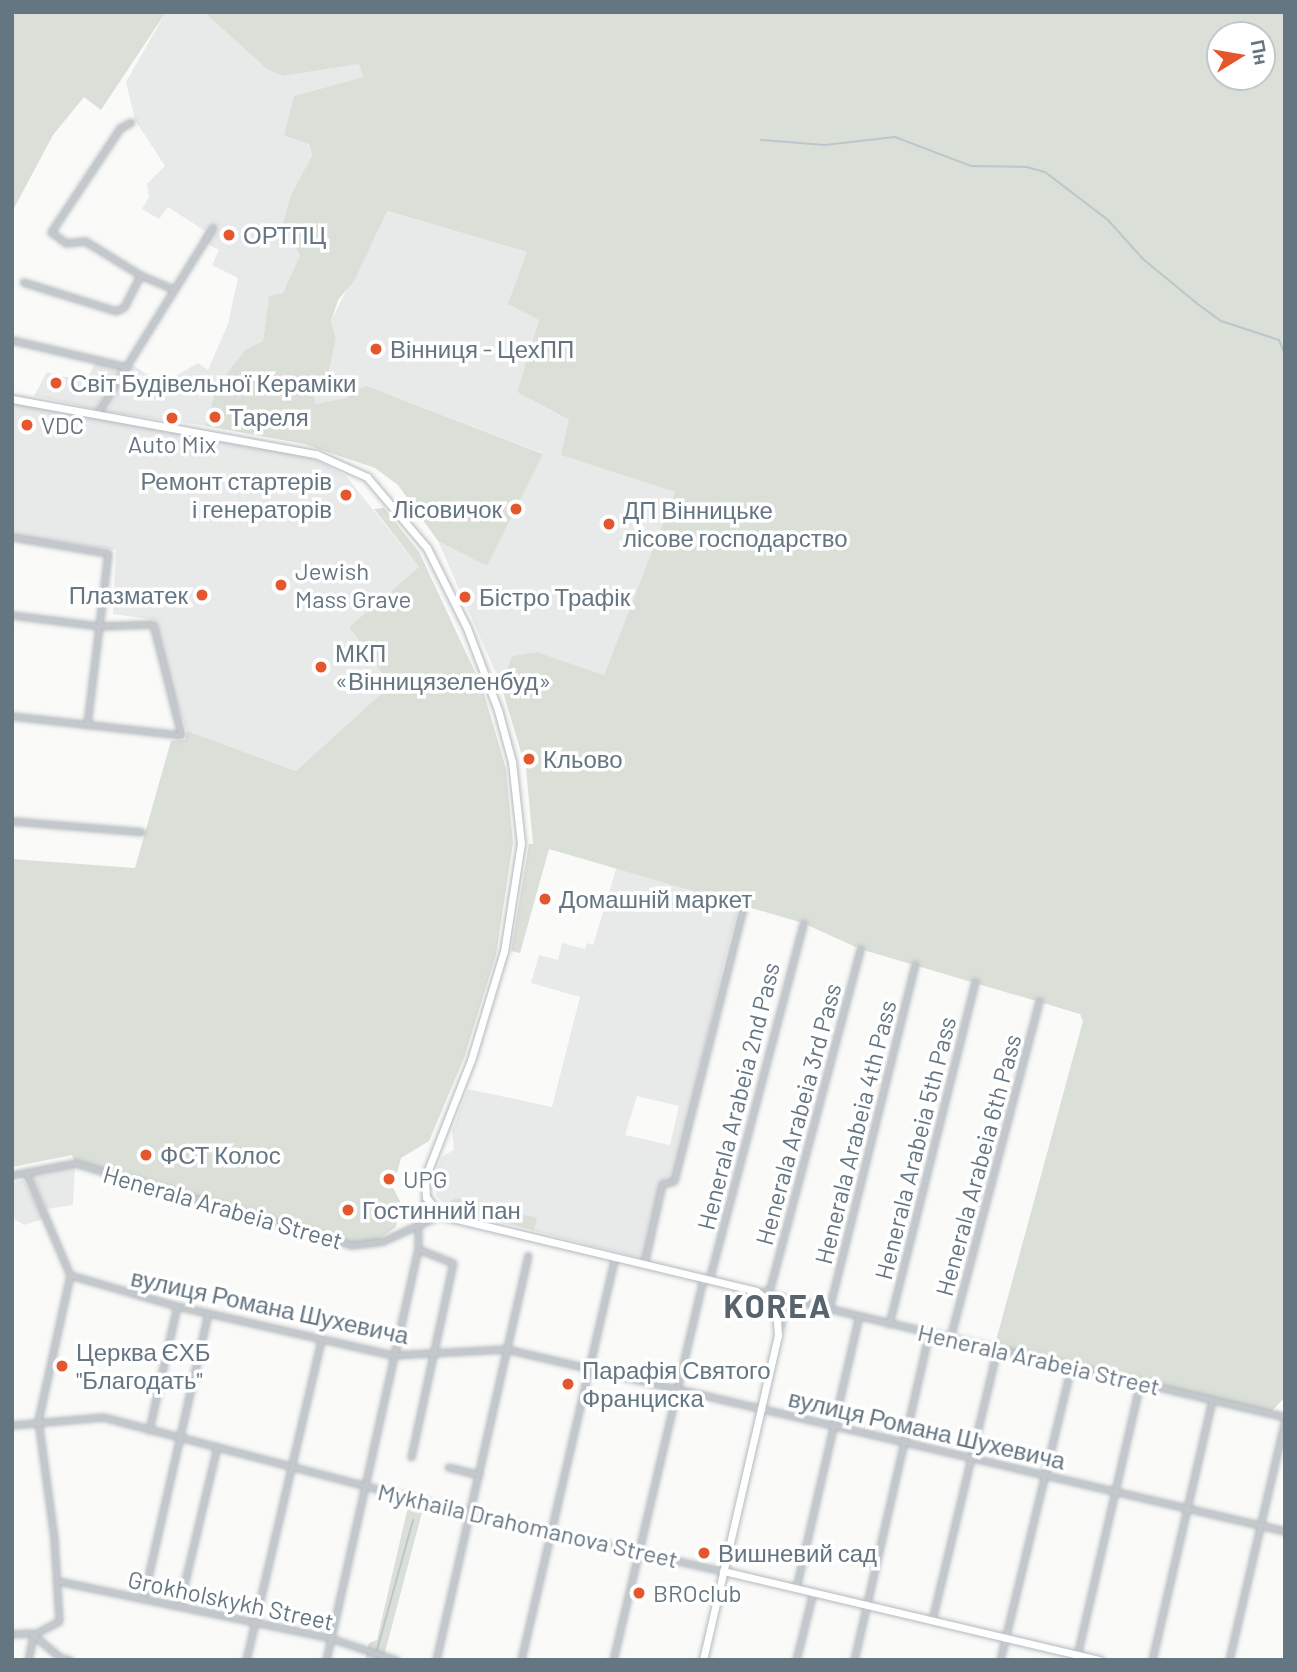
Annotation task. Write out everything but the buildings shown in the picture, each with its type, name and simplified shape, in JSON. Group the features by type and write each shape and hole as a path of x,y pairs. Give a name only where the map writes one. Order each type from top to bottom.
{"main road":[{"path":"12,399 309,452 367,477 427,548 467,628 510,752 522,842 504,951 471,1060 425,1178 426,1196 440,1215 759,1292 776,1307 778,1335 704,1660"},
{"name":"Mykhaila Drahomanova Street","path":"723,1571 1004,1637 1076,1657 1100,1660"}],"street":[{"path":"131,122 120,128 50,229 58,240 85,241 140,275 173,289"},
{"path":"96,415 213,227"},
{"path":"23,282 116,311 124,307 140,275"},
{"path":"12,340 127,367"},
{"path":"12,537 108,553 88,724"},
{"path":"12,615 99,626 157,628 181,735 12,716"},
{"path":"12,821 142,832"},
{"path":"644,1264 662,1184 674,1181 744,905"},
{"name":"Henerala Arabeia 2nd Pass","path":"613,1660 676,1390 803,923"},
{"name":"Henerala Arabeia 3rd Pass","path":"759,1292 770,1288 860,949"},
{"name":"Henerala Arabeia 4th Pass","path":"829,1309 915,965"},
{"name":"Henerala Arabeia 5th Pass","path":"889,1324 975,982"},
{"name":"Henerala Arabeia 6th Pass","path":"950,1338 1039,1001"},
{"name":"Henerala Arabeia Street","path":"12,1175 75,1163 352,1245 372,1244 440,1215"},
{"path":"12,1634 33,1635 59,1621 58,1581 38,1420 70,1275 26,1172"},
{"path":"326,1660 418,1250 418,1226 426,1196"},
{"path":"411,1457 453,1263 418,1250"},
{"path":"436,1660 528,1255"},
{"path":"522,1660 615,1257"},
{"name":"вулиця Романа Шухевича","path":"70,1275 177,1306 393,1355 434,1355 506,1349 1285,1531"},
{"name":"Henerala Arabeia Street","path":"759,1292 1285,1418"},
{"path":"778,1335 785,1299"},
{"path":"149,1430 177,1306"},
{"path":"144,1599 208,1313"},
{"path":"796,1588 859,1316"},
{"path":"854,1660 929,1332"},
{"path":"246,1660 321,1339"},
{"path":"932,1620 997,1349"},
{"path":"1000,1660 1043,1474 1072,1367"},
{"path":"1076,1657 1140,1382"},
{"path":"1152,1660 1212,1399"},
{"name":"Mykhaila Drahomanova Street","path":"12,1425 38,1420 103,1417 469,1513 723,1571"},
{"path":"1229,1660 1285,1418"},
{"path":"179,1606 216,1446"},
{"path":"448,1467 479,1475"},
{"name":"Grokholskykh Street","path":"58,1581 331,1637 396,1660"},
{"path":"796,1660 813,1592"},
{"path":"28,1658 33,1635"},
{"path":"33,1635 61,1658 70,1660"}],"shaded area":[{"path":"12,12 166,12 101,110 84,97 53,135 12,212"},
{"path":"166,12 204,12 268,70 283,76 359,64 363,77 294,96 312,156 300,255 283,293 269,296 263,341 246,349 218,386 206,426 103,411 131,364 162,384 198,363 208,370 228,324 238,278 212,265 219,250 200,240 205,231 168,207 159,219 142,209 149,197 147,184 165,166 135,120 126,82"},
{"path":"204,12 1285,12 1285,1397 1270,1413 994,1348 1083,1021 1080,1014 860,949 803,923 549,849 520,953 511,951 529,844 533,844 526,769 501,685 512,656 537,652 604,675 675,492 561,455 569,420 517,392 539,320 508,304 527,252 387,211 354,281 338,300 331,321 336,338 329,372 313,391 316,404 347,398 350,391 367,386 543,454 487,566 438,541 398,485 375,468 304,444 206,426 217,386 246,349 263,341 269,296 283,293 300,255 283,224 291,195 312,156 309,144 284,135 294,96 363,77 359,64 283,76 268,70"},
{"path":"386,211 527,252 539,320 517,392 570,421 562,455 675,492 604,675 537,652 512,656 501,685 438,541 487,565 542,453 367,386 347,398 316,405 313,391 329,372 336,338 331,321"},
{"path":"96,361 121,368 95,409 34,396 47,372 86,382"},
{"path":"12,403 221,438 316,460 346,476 419,567 349,627 392,685 296,771 187,731 171,690 156,620 113,614 116,550 12,535"},
{"path":"384,508 419,552 482,687 506,769 513,843 496,955 464,1058 429,1141 401,1158 397,1173 385,1172 384,1185 392,1186 400,1201 396,1227 372,1244 360,1246 75,1163 72,1155 12,1167 12,859 135,868 171,741 185,740 187,731 296,771 391,685 349,627 419,567 374,509"},
{"path":"617,866 744,905 738,909 724,962 674,1181 662,1184 646,1259 450,1210 437,1197 433,1177 443,1156 454,1150 452,1131 468,1089 552,1107 580,997 531,983 539,955 558,960 562,943 585,949 587,943 593,945","holes":["637,1096 679,1106 670,1145 625,1135"]},
{"path":"75,1166 73,1205 47,1209 32,1174"},
{"path":"24,1180 43,1219 24,1225 12,1218 12,1183"},
{"path":"456,1198 537,1218 534,1230 444,1205"},
{"path":"410,1498 425,1501 383,1660 365,1660 369,1643 377,1640"}],"waterway":[{"path":"761,140 825,145 895,137 971,166 1027,167 1045,172 1108,220 1143,259 1199,305 1221,321 1279,340 1285,355"},
{"path":"377,1650 413,1520"}],"place":[{"name":"ОРТПЦ","path":"229,235"},
{"name":"Вінниця - ЦехПП","path":"376,349"},
{"name":"Світ Будівельної Кераміки","path":"56,383"},
{"name":"Тареля","path":"215,417"},
{"name":"Auto Mix","path":"172,418"},
{"name":"VDC","path":"27,425"},
{"name":"Ремонт стартерів і генераторів","path":"346,495"},
{"name":"Лісовичок","path":"516,509"},
{"name":"ДП Вінницьке лісове господарство","path":"609,524"},
{"name":"Jewish Mass Grave","path":"281,585"},
{"name":"Плазматек","path":"202,595"},
{"name":"Бістро Трафік","path":"465,597"},
{"name":"МКП «Вінницязеленбуд»","path":"321,667"},
{"name":"Кльово","path":"529,759"},
{"name":"Домашній маркет","path":"545,899"},
{"name":"ФСТ Колос","path":"146,1155"},
{"name":"UPG","path":"389,1179"},
{"name":"Гостинний пан","path":"348,1210"},
{"name":"Церква ЄХБ \"Благодать\"","path":"62,1366"},
{"name":"Парафія Святого Франциска","path":"568,1384"},
{"name":"Вишневий сад","path":"704,1553"},
{"name":"BROclub","path":"639,1593"}],"district":[{"name":"KOREA","path":"778,1305"}]}
